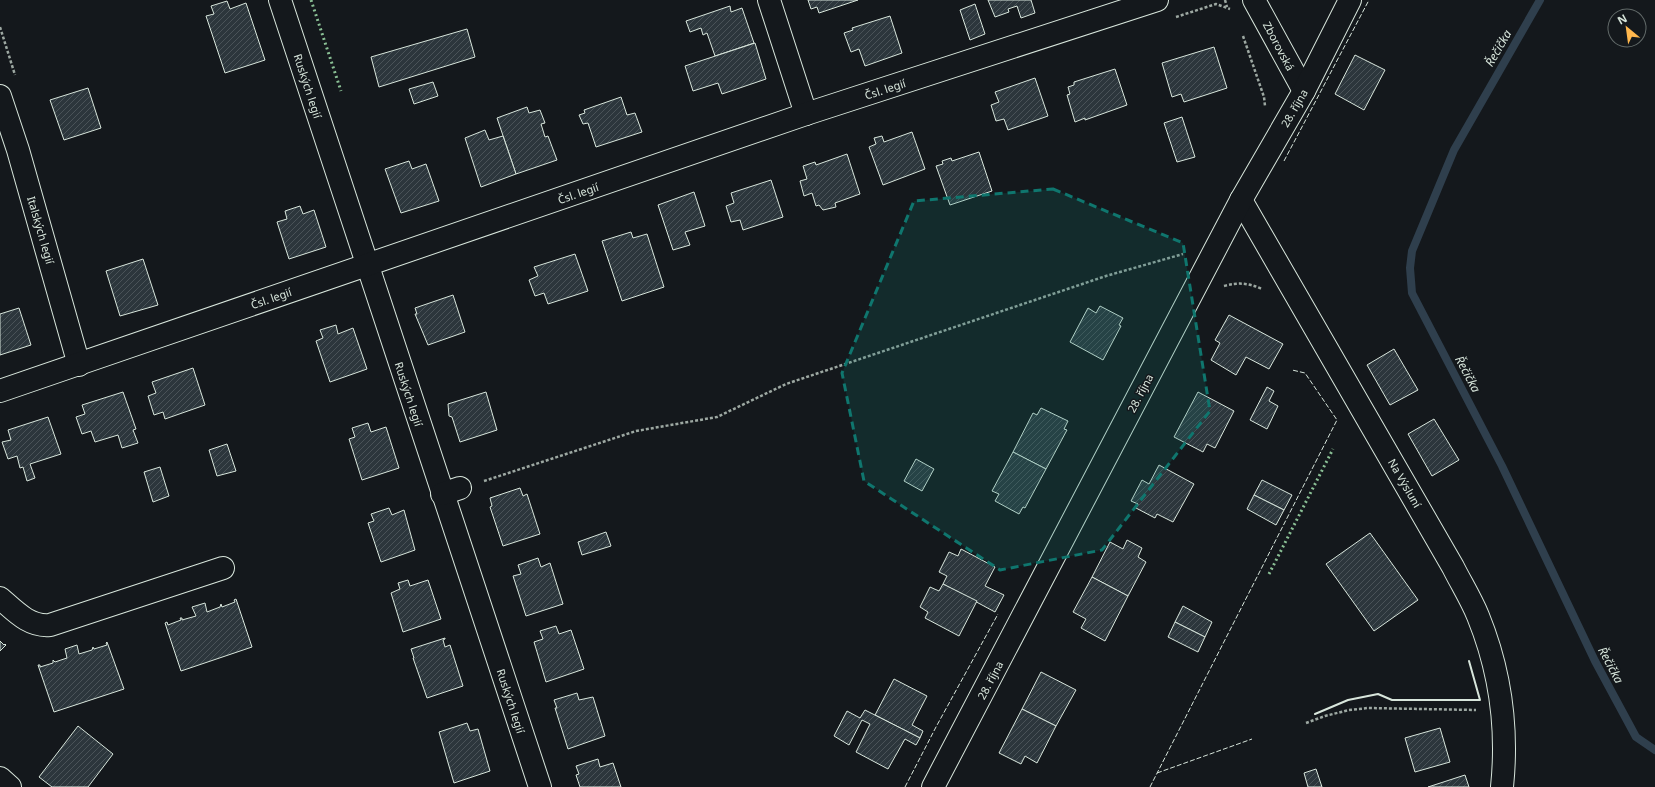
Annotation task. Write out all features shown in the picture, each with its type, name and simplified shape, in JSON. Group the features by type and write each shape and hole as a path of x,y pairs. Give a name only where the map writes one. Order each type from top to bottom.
{"street":[{"name":"Ruských legií","path":"280,0 366,265 451,491 540,787"},
{"path":"769,0 806,114"},
{"name":"Čsl. legií","path":"0,391 806,114 1157,0"},
{"name":"Zborovská","path":"1254,0 1304,91"},
{"name":"28. října","path":"933,787 1241,200 1304,91 1350,0"},
{"name":"Italských legií","path":"0,96 20,158 79,365"},
{"name":"Na Výsluní","path":"1241,200 1453,566 1478,615 1493,661 1495,709 1505,764 1502,787"},
{"path":"0,598 25,619 42,626 50,625 223,568"},
{"path":"0,778 10,787"}],"path":[{"path":"1225,0 1228,8 1235,13"},
{"path":"1242,34 1264,97 1266,109"},
{"path":"451,491 636,431 717,416 786,384 1106,276 1188,252"},
{"path":"1220,287 1237,282 1252,284 1267,291"},
{"path":"1306,723 1325,716 1355,709 1495,709"}],"highlighted area":[{"path":"1053,189 1183,243 1210,411 1102,550 1000,570 864,481 842,373 914,201"}],"building":[{"path":"808,0 858,0 819,13 817,7 811,9"},
{"path":"988,0 1031,0 1035,13 1021,18 1017,6 1008,9 1009,12 995,17"},
{"path":"227,1 230,9 246,3 265,60 225,73 206,16 214,14 211,6"},
{"path":"975,4 985,34 970,40 960,10"},
{"path":"730,6 731,12 742,8 754,43 715,56 707,33 703,35 701,28 690,32 686,21"},
{"path":"890,16 902,53 865,66 859,49 851,52 844,33 853,30 852,28"},
{"path":"467,29 475,57 379,87 371,57"},
{"path":"755,43 766,79 722,94 718,83 693,91 685,66"},
{"path":"1214,47 1227,88 1184,102 1181,94 1172,97 1162,63"},
{"path":"1355,55 1385,70 1364,110 1335,94"},
{"path":"1115,69 1127,105 1085,120 1085,118 1075,122 1067,95 1070,94 1068,87 1074,85 1074,82"},
{"path":"1035,78 1048,116 1008,130 1004,119 996,121 991,105 999,102 995,92"},
{"path":"433,82 438,96 414,104 409,89"},
{"path":"88,88 101,128 64,140 50,100"},
{"path":"621,97 627,115 635,113 642,132 596,147 588,123 583,124 579,115 585,113 584,110"},
{"path":"527,107 529,113 540,110 545,123 541,124 545,137 548,136 557,160 516,174 497,118"},
{"path":"1182,117 1195,157 1177,162 1164,123"},
{"path":"485,130 489,140 503,136 516,174 481,187 465,138"},
{"path":"912,132 925,169 883,185 869,147 876,144 874,138 882,136 884,142"},
{"path":"979,152 992,191 950,205 936,166 943,164 942,161 951,158 952,161"},
{"path":"847,154 860,194 835,203 836,207 823,210 819,205 816,206 812,193 804,196 800,181 807,179 803,166 815,162 816,165"},
{"path":"409,161 412,169 426,164 439,201 401,213 385,169"},
{"path":"771,180 783,217 743,230 740,220 731,222 726,206 734,203 731,193"},
{"path":"694,192 705,226 685,232 690,245 673,250 658,205"},
{"path":"300,206 303,214 314,210 326,247 289,259 277,222 287,219 285,211"},
{"path":"631,232 633,238 647,234 664,287 622,301 602,241"},
{"path":"575,254 588,291 548,304 544,293 535,296 529,280 538,276 534,267"},
{"path":"143,259 158,305 120,316 106,271"},
{"path":"453,295 465,332 428,345 415,314 417,314 415,308"},
{"path":"1100,306 1123,318 1119,325 1121,326 1103,360 1070,342 1088,308 1096,313"},
{"path":"19,308 31,345 0,355 0,314"},
{"path":"1229,315 1283,344 1269,369 1246,357 1236,375 1211,360 1220,343 1215,340"},
{"path":"336,325 338,334 353,328 367,369 330,382 316,341 323,338 320,330"},
{"path":"1394,349 1418,390 1390,405 1367,365"},
{"path":"193,368 205,405 165,419 163,412 154,415 148,396 156,393 152,382"},
{"path":"1267,387 1274,391 1269,401 1278,406 1267,429 1250,420"},
{"path":"123,392 136,429 133,430 138,443 122,448 118,435 95,442 91,431 82,434 76,417 85,414 82,405"},
{"path":"486,392 497,430 460,442 452,417 449,416 448,404"},
{"path":"1198,392 1234,411 1215,448 1207,444 1203,452 1174,437"},
{"path":"1041,408 1068,421 1064,429 1067,430 1046,469 1013,452 1033,413 1037,415"},
{"path":"48,417 61,454 30,464 35,478 27,481 23,467 20,468 17,456 8,459 2,442 11,440 8,430"},
{"path":"1434,419 1459,460 1432,476 1408,434"},
{"path":"368,423 371,432 386,427 399,468 362,480 349,439 355,437 352,428"},
{"path":"227,444 236,471 217,476 209,450"},
{"path":"1013,452 1046,469 1025,508 1023,507 1019,514 995,501 999,494 992,491"},
{"path":"916,459 934,469 922,491 904,481"},
{"path":"1159,465 1194,484 1173,522 1157,514 1155,518 1136,508 1138,504 1131,501 1142,480 1149,484"},
{"path":"160,467 169,496 153,502 144,472"},
{"path":"1262,480 1292,495 1284,510 1254,495"},
{"path":"520,488 523,496 527,494 540,534 503,546 490,507 492,506 490,498"},
{"path":"1254,495 1284,510 1276,525 1247,509"},
{"path":"389,508 392,515 404,510 415,550 381,562 368,523 374,521 371,514"},
{"path":"606,532 611,546 582,555 578,542"},
{"path":"1370,533 1418,600 1374,631 1326,564"},
{"path":"1127,540 1142,548 1138,557 1146,562 1128,596 1092,577 1110,542 1123,549"},
{"path":"961,549 995,567 985,586 1004,595 995,612 943,584 947,576 939,572 949,552 958,556"},
{"path":"538,558 541,567 550,563 563,604 526,616 513,576 521,574 518,565"},
{"path":"1092,577 1128,596 1105,641 1081,628 1086,619 1073,612"},
{"path":"408,580 410,586 428,580 441,619 403,632 391,593 400,589 398,583"},
{"path":"943,584 977,601 959,636 925,618 928,612 920,607 930,587 939,591"},
{"path":"236,599 252,647 181,671 165,623 167,622 168,625 181,620 180,618 182,618 182,620 196,616 192,607 205,603 207,612 220,607 221,604 222,607 235,602 234,600"},
{"path":"1183,606 1212,622 1205,637 1175,622"},
{"path":"1175,622 1205,637 1198,652 1168,637"},
{"path":"556,626 559,634 571,630 584,669 546,682 534,642 543,639 540,631"},
{"path":"445,638 443,640 445,647 450,645 463,686 427,698 411,649"},
{"path":"0,641 6,645 0,651"},
{"path":"107,642 124,689 54,712 38,665 40,665 40,667 53,663 53,660 55,662 67,658 65,649 77,645 79,654 92,650 93,647 94,649 107,645"},
{"path":"1041,672 1076,690 1056,726 1022,709"},
{"path":"894,679 927,696 912,725 923,731 920,738 875,715"},
{"path":"577,693 579,700 593,697 605,736 568,749 555,708 557,708 554,700"},
{"path":"1022,709 1056,726 1037,763 1025,756 1021,764 999,753"},
{"path":"865,710 920,738 916,745 905,739 888,769 856,752 870,724 862,720 849,745 834,736 847,711 860,718"},
{"path":"467,723 470,731 478,729 490,771 454,783 439,732"},
{"path":"78,726 113,754 88,787 52,787 39,777"},
{"path":"1440,728 1450,762 1415,772 1405,738"},
{"path":"598,759 600,767 613,763 621,787 580,787 576,775 579,774 576,766"},
{"path":"1316,769 1322,787 1308,787 1304,773"},
{"path":"1465,775 1469,787 1428,787"}],"waterway":[{"name":"Řečička","path":"1540,0 1454,150 1412,251 1410,268 1412,293 1502,466 1595,661 1636,737 1655,750"}],"hedge":[{"path":"311,0 341,91"},
{"path":"1269,574 1333,449"}],"fence":[{"path":"1284,161 1369,0"},
{"path":"1150,787 1337,420 1305,373 1292,370"},
{"path":"905,787 998,614"},
{"path":"1157,773 1252,739"}],"wall":[{"path":"1315,714 1348,700 1378,694 1392,700 1480,700 1469,661"}]}
